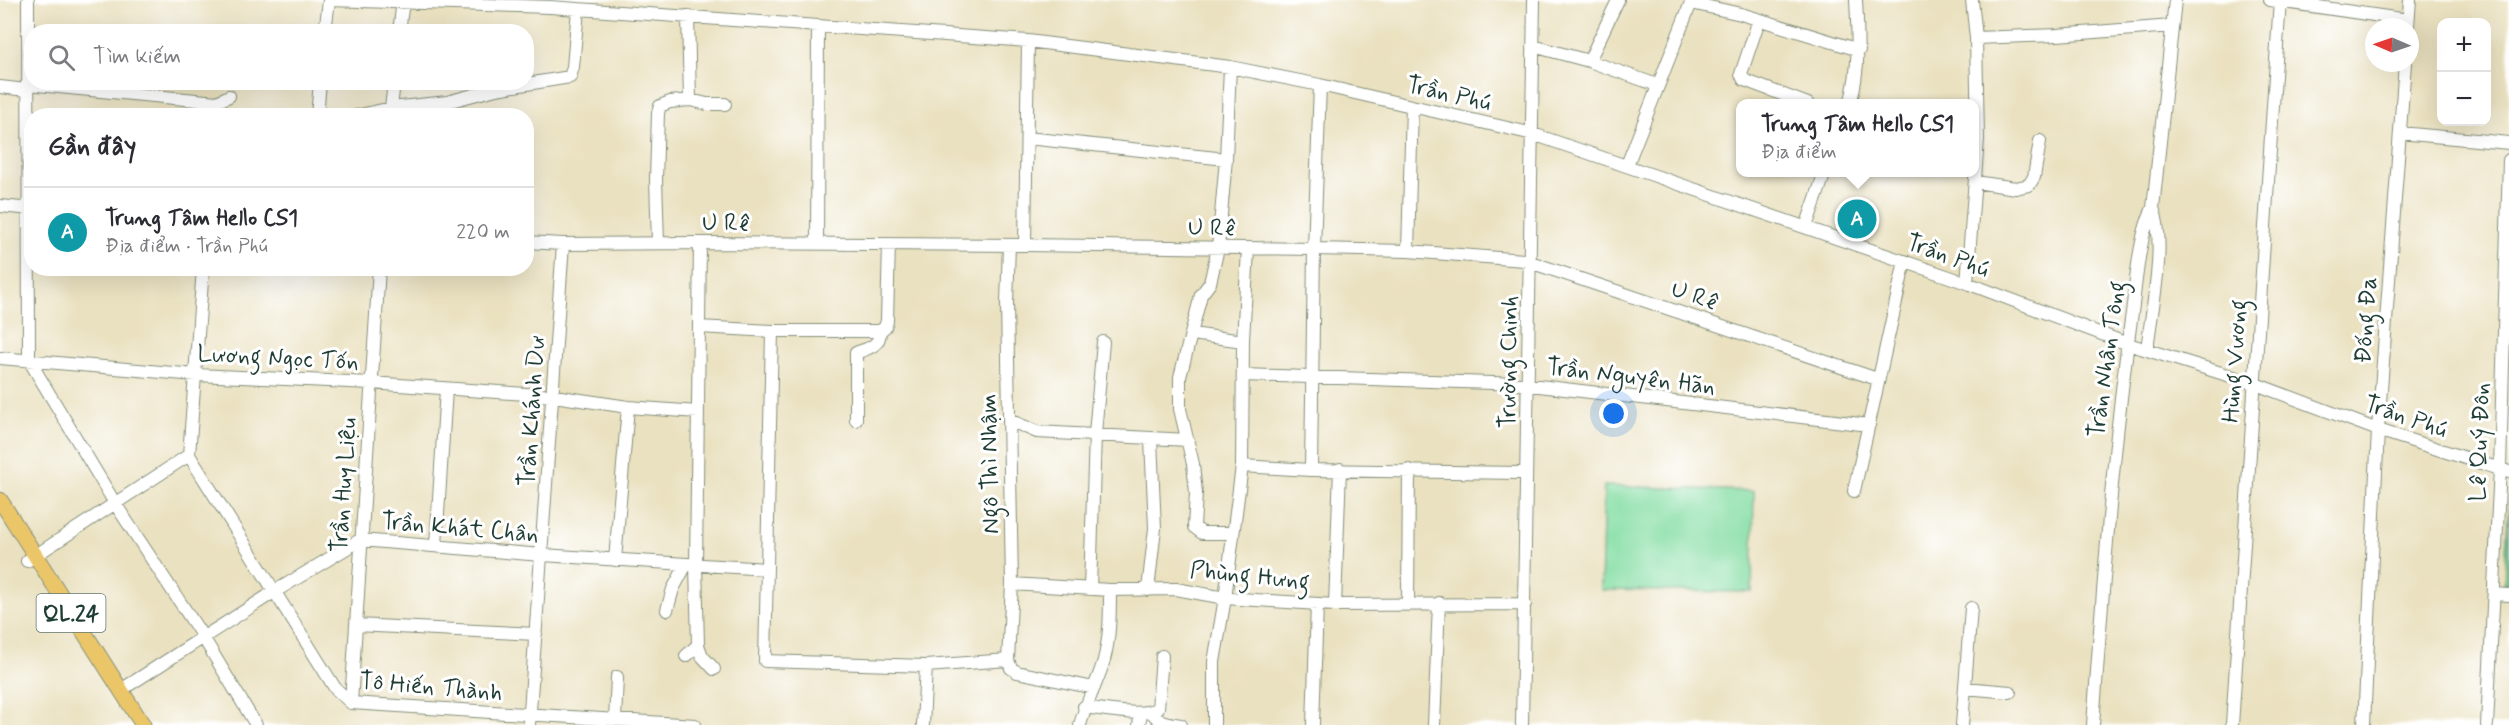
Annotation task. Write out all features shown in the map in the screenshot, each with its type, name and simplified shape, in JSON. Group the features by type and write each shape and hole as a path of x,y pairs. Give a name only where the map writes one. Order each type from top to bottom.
{"main road":[{"name":"QL.24","path":"0,500 30,558 131,725"},
{"name":"QL.24","path":"0,518 30,558 143,725"}],"street":[{"path":"28,0 28,24"},
{"path":"326,24 329,0"},
{"name":"Trần Phú","path":"329,0 578,9 1028,41 1230,67 1320,85 1529,133 1905,261 2128,344 2253,383 2378,430 2504,470"},
{"name":"Trường Chinh","path":"1527,0 1529,133"},
{"name":"Trường Chinh","path":"1516,725 1522,604 1529,133 1534,0"},
{"path":"1589,61 1618,0"},
{"path":"1851,99 1856,82 1859,50 1856,0"},
{"path":"1972,0 1976,38 1977,99"},
{"name":"Trần Nhân Tông","path":"2092,725 2115,446 2128,344 2148,219 2153,208 2175,0"},
{"path":"2408,18 2410,0"},
{"path":"400,24 403,1"},
{"path":"2277,1 2374,18"},
{"name":"Hùng Vương","path":"2232,725 2277,1"},
{"path":"1627,165 1691,2 1723,9 1859,50"},
{"path":"534,83 570,77 573,67 578,9"},
{"path":"688,16 690,100"},
{"path":"1759,20 1741,74 1744,80 1795,99"},
{"path":"817,243 818,26"},
{"path":"1976,38 2057,35 2172,26"},
{"path":"1025,245 1028,41"},
{"path":"1533,46 1589,61 1657,85"},
{"path":"1230,67 1226,159 1218,248 1210,283 1201,295 1180,377 1180,409 1188,440 1196,493 1194,527 1202,533 1232,533"},
{"name":"Đống Đa","path":"2364,725 2378,430 2404,72"},
{"path":"1311,470 1314,249 1320,85"},
{"path":"0,87 24,87"},
{"path":"27,90 27,108"},
{"path":"65,90 217,102 229,96"},
{"path":"318,108 319,90"},
{"path":"393,90 391,108 447,102 492,90"},
{"path":"658,243 656,180 660,106 690,100 707,104 725,104"},
{"path":"1408,251 1412,106"},
{"path":"2400,133 2509,143"},
{"path":"1027,138 1226,159"},
{"path":"1975,182 2016,188 2029,185 2034,177 2040,141"},
{"name":"Lê Quý Đôn","path":"2487,725 2504,470 2509,160"},
{"path":"1806,227 1823,177"},
{"path":"1967,283 1975,177"},
{"path":"0,206 24,208"},
{"path":"2147,350 2158,247 2158,220 2153,208"},
{"name":"U Rê","path":"534,242 1009,244 1314,249 1408,251 1527,261 1877,379"},
{"path":"700,243 698,412 691,565 698,645 702,656 714,669"},
{"name":"Trần Khánh Dư","path":"529,720 554,396 562,244"},
{"path":"699,327 772,331 880,331 885,327 887,321 889,244"},
{"name":"Ngô Thì Nhậm","path":"1008,660 1012,584 1007,303 1009,244"},
{"path":"1214,725 1214,662 1242,466 1243,341 1248,249"},
{"path":"1854,491 1905,261"},
{"path":"29,276 28,360 116,505 203,637 256,725"},
{"path":"30,558 116,505 189,455 202,276"},
{"name":"Trần Huy Liệu","path":"351,704 378,276"},
{"path":"772,331 765,661 926,666 1008,660 1011,668 1017,672 1094,688"},
{"path":"856,420 856,353 875,346 880,338 880,331"},
{"path":"1192,334 1243,341"},
{"path":"1090,589 1095,434 1103,342"},
{"name":"Lương Ngọc Tốn","path":"0,358 196,375 371,383 554,396 628,407 698,412"},
{"name":"Trần Nguyên Hãn","path":"1244,375 1526,384 1869,425"},
{"name":"Trường Chinh","path":"1522,725 1521,473 1526,384"},
{"path":"436,545 446,389"},
{"path":"615,560 628,407"},
{"path":"1009,420 1037,432 1095,434 1151,440 1188,440"},
{"path":"1148,590 1155,528 1151,440"},
{"name":"Tô Hiến Thành","path":"189,455 335,688 351,704 529,720 615,720 695,725"},
{"path":"1242,466 1311,470 1521,473"},
{"path":"1335,605 1340,469"},
{"path":"1408,604 1409,471"},
{"name":"Trần Khát Chân","path":"121,690 360,540 542,555 767,569"},
{"path":"667,610 673,589 691,565"},
{"path":"1012,584 1110,590 1110,621 1104,659 1094,688 1084,707 1080,725"},
{"name":"Phùng Hưng","path":"1110,590 1176,589 1225,597 1335,605 1522,604"},
{"path":"2494,594 2509,595"},
{"path":"1434,725 1439,603"},
{"path":"1313,725 1317,604"},
{"path":"1962,725 1971,608"},
{"path":"356,625 536,634"},
{"path":"686,656 698,645"},
{"path":"1144,716 1158,708 1162,656"},
{"path":"923,725 926,666"},
{"path":"615,720 617,677"},
{"path":"1965,688 2010,692"},
{"path":"1084,707 1155,718 1181,725"}],"green space":[{"path":"1604,486 1754,491 1752,592 1601,590"},
{"path":"2509,501 2509,590 2504,589"}],"place":[{"name":"Trung Tâm Hello CS1","path":"1857,219"}]}
